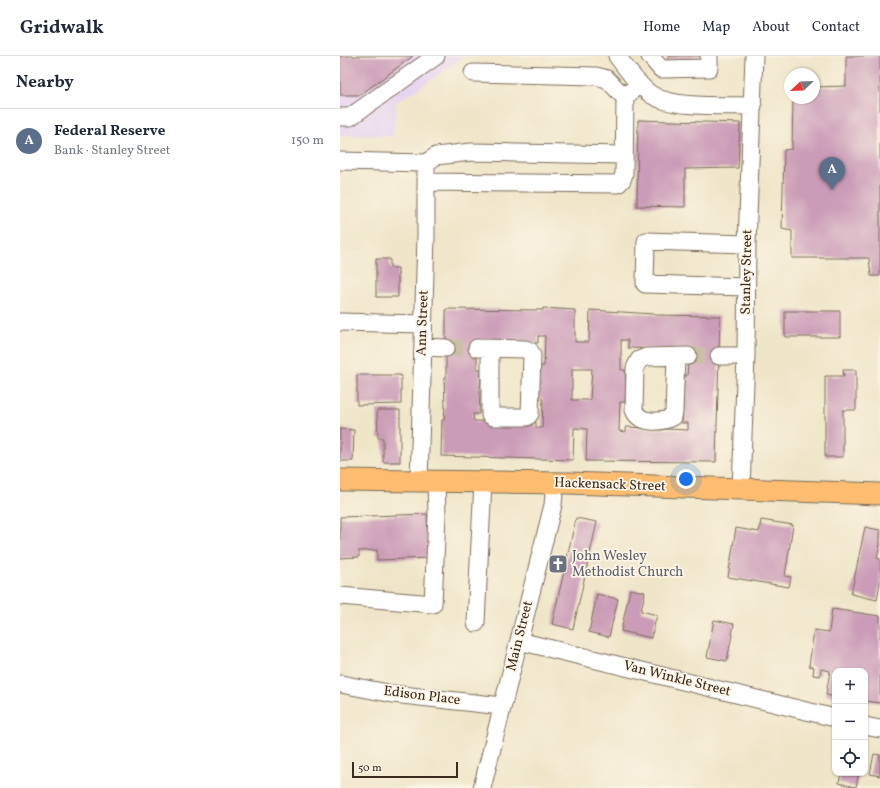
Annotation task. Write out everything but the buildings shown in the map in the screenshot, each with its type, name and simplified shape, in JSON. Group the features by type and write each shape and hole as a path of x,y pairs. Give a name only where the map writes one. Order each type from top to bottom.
{"main road":[{"name":"Hackensack Street","path":"340,480 555,483 880,494"}],"street":[{"path":"340,117 350,117 436,56"},
{"path":"650,56 661,69 708,68 709,56"},
{"name":"Stanley Street","path":"741,489 746,356 747,244 754,56"},
{"path":"607,79 620,60 652,96 676,104 752,106"},
{"path":"473,73 586,75 607,79 625,98"},
{"path":"426,182 618,184 622,180 625,98 639,83"},
{"path":"340,161 426,164 436,156 471,152 624,155"},
{"name":"Ann Street","path":"340,596 433,604 437,515 427,482 423,347 426,164"},
{"path":"746,287 645,284 646,241 747,244"},
{"path":"340,322 423,324"},
{"path":"423,347 446,348"},
{"path":"719,356 746,356"},
{"path":"476,623 483,482"},
{"name":"Main Street","path":"482,788 553,504 555,483"},
{"name":"Van Winkle Street","path":"519,641 832,717"},
{"name":"Edison Place","path":"341,684 393,694 502,706"},
{"path":"868,727 880,729"}],"shaded area":[{"path":"340,56 464,56 417,90 396,102 393,136 340,135"}],"tunnel":[{"path":"446,348 477,348"},
{"path":"688,356 719,356"}],"place":[{"name":"Federal Reserve","path":"832,190"},
{"name":"John Wesley Methodist Church","path":"558,564"}]}
